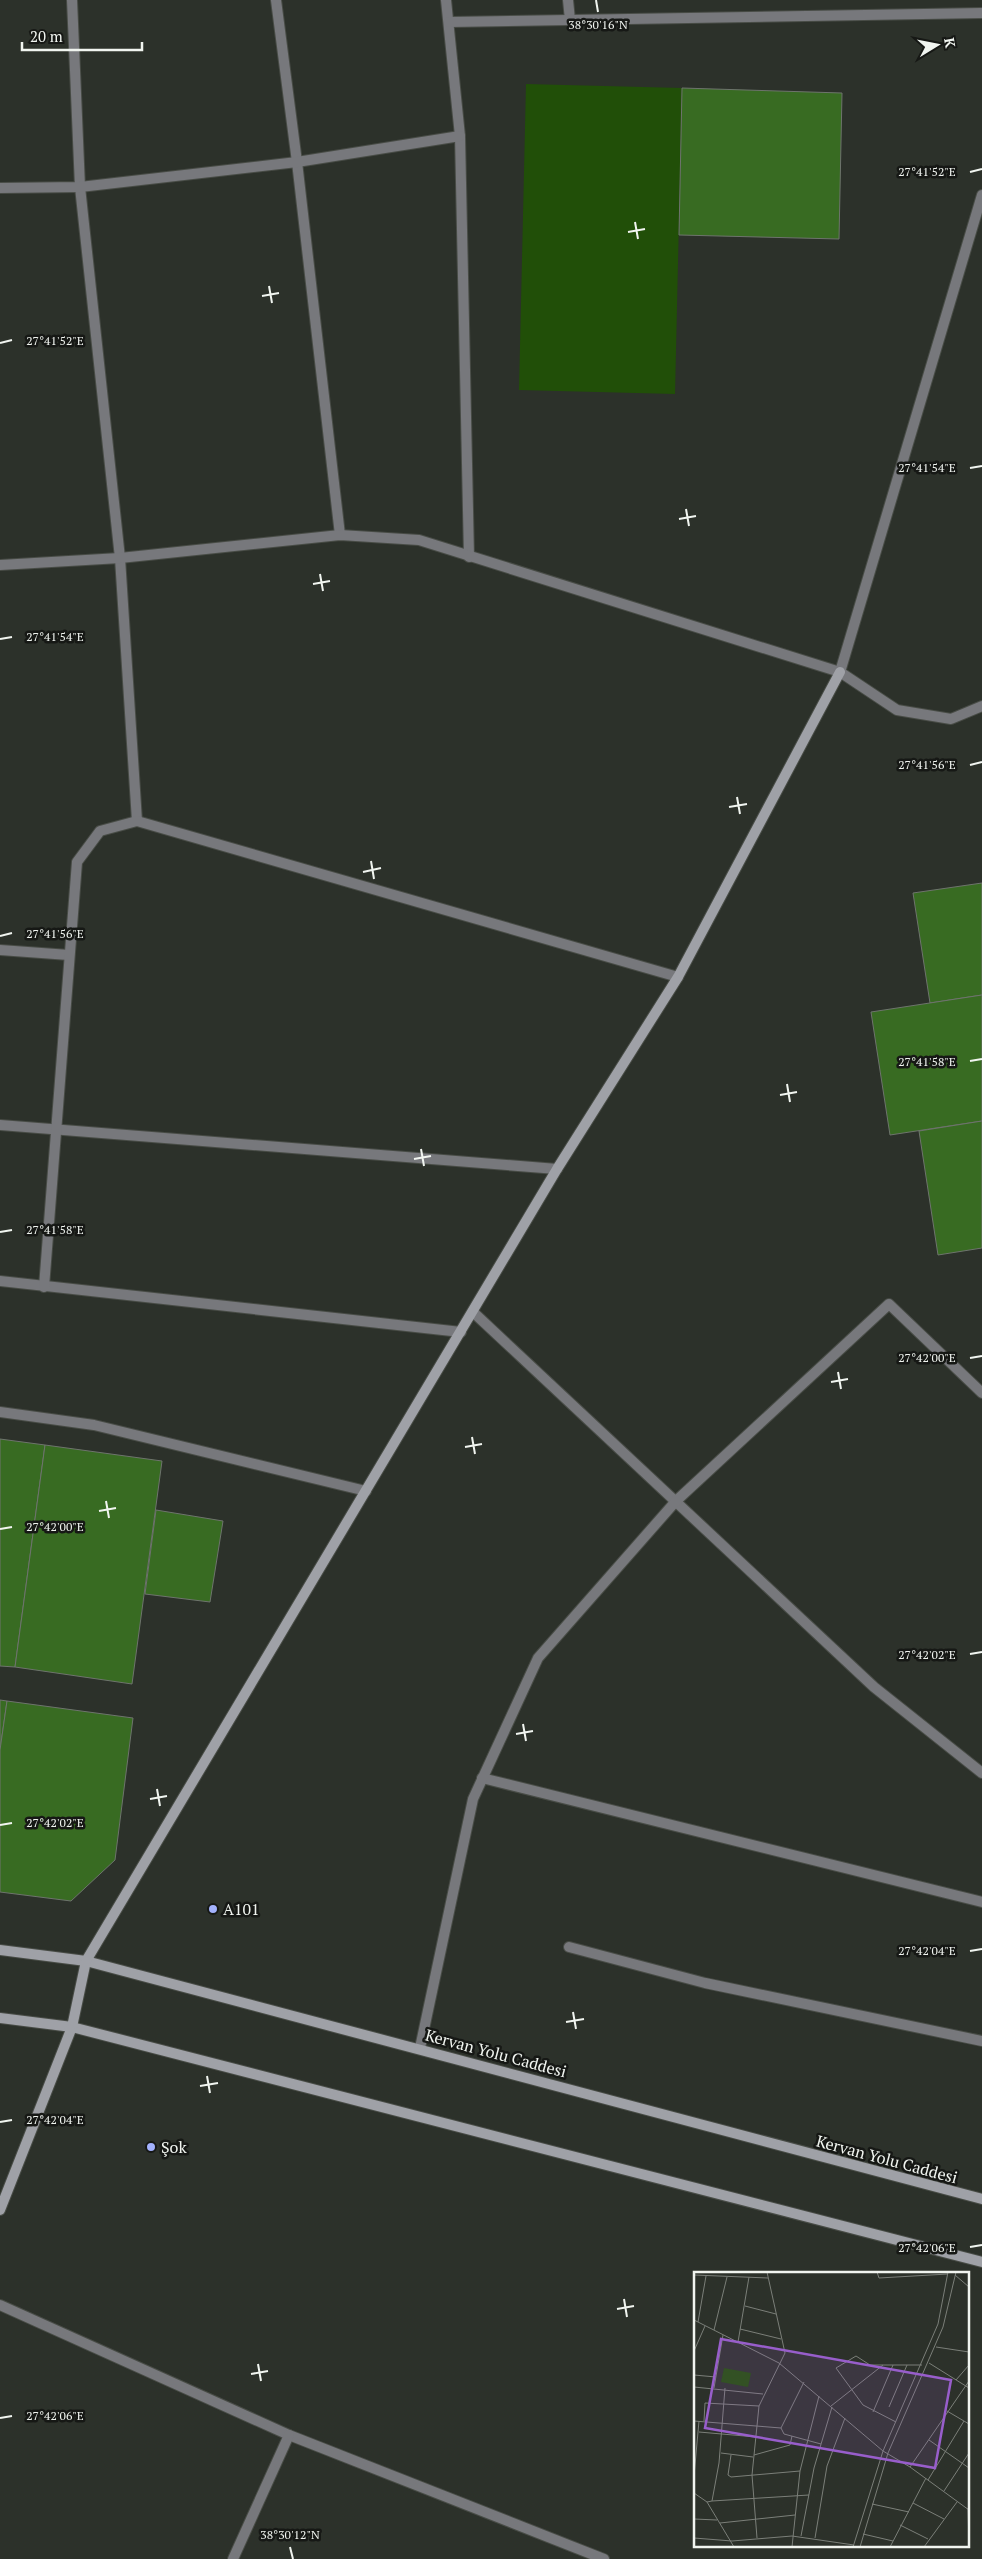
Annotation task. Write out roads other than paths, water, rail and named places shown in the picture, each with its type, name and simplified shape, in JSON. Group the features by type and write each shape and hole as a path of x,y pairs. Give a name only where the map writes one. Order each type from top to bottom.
{"main road":[{"path":"0,2210 72,2027 86,1961 557,1169 678,977 840,672"},
{"name":"Kervan Yolu Caddesi","path":"0,1950 86,1961 420,2048 982,2200"},
{"path":"0,2018 72,2027 982,2262"}],"street":[{"path":"72,0 80,187 120,558 137,821"},
{"path":"276,0 297,162 340,535"},
{"path":"446,0 460,136 469,557"},
{"path":"568,0 570,20"},
{"path":"449,22 982,13"},
{"path":"0,188 80,187 297,162 460,136"},
{"path":"840,672 982,195"},
{"path":"0,565 120,558 340,535 419,540 840,672 898,710 951,720 982,706"},
{"path":"44,1287 77,862 100,831 137,821 678,977"},
{"path":"0,950 69,955"},
{"path":"0,1125 557,1169"},
{"path":"0,1281 461,1332"},
{"path":"420,2048 473,1799 538,1658 676,1501 889,1304 982,1393"},
{"path":"473,1312 874,1687 982,1773"},
{"path":"0,1412 94,1425 366,1491"},
{"path":"482,1778 982,1902"},
{"path":"569,1947 705,1983 982,2041"},
{"path":"0,2305 289,2435 604,2559"},
{"path":"233,2559 289,2435"}],"place":[{"name":"A101","path":"213,1909"},
{"name":"Şok","path":"151,2147"}]}
